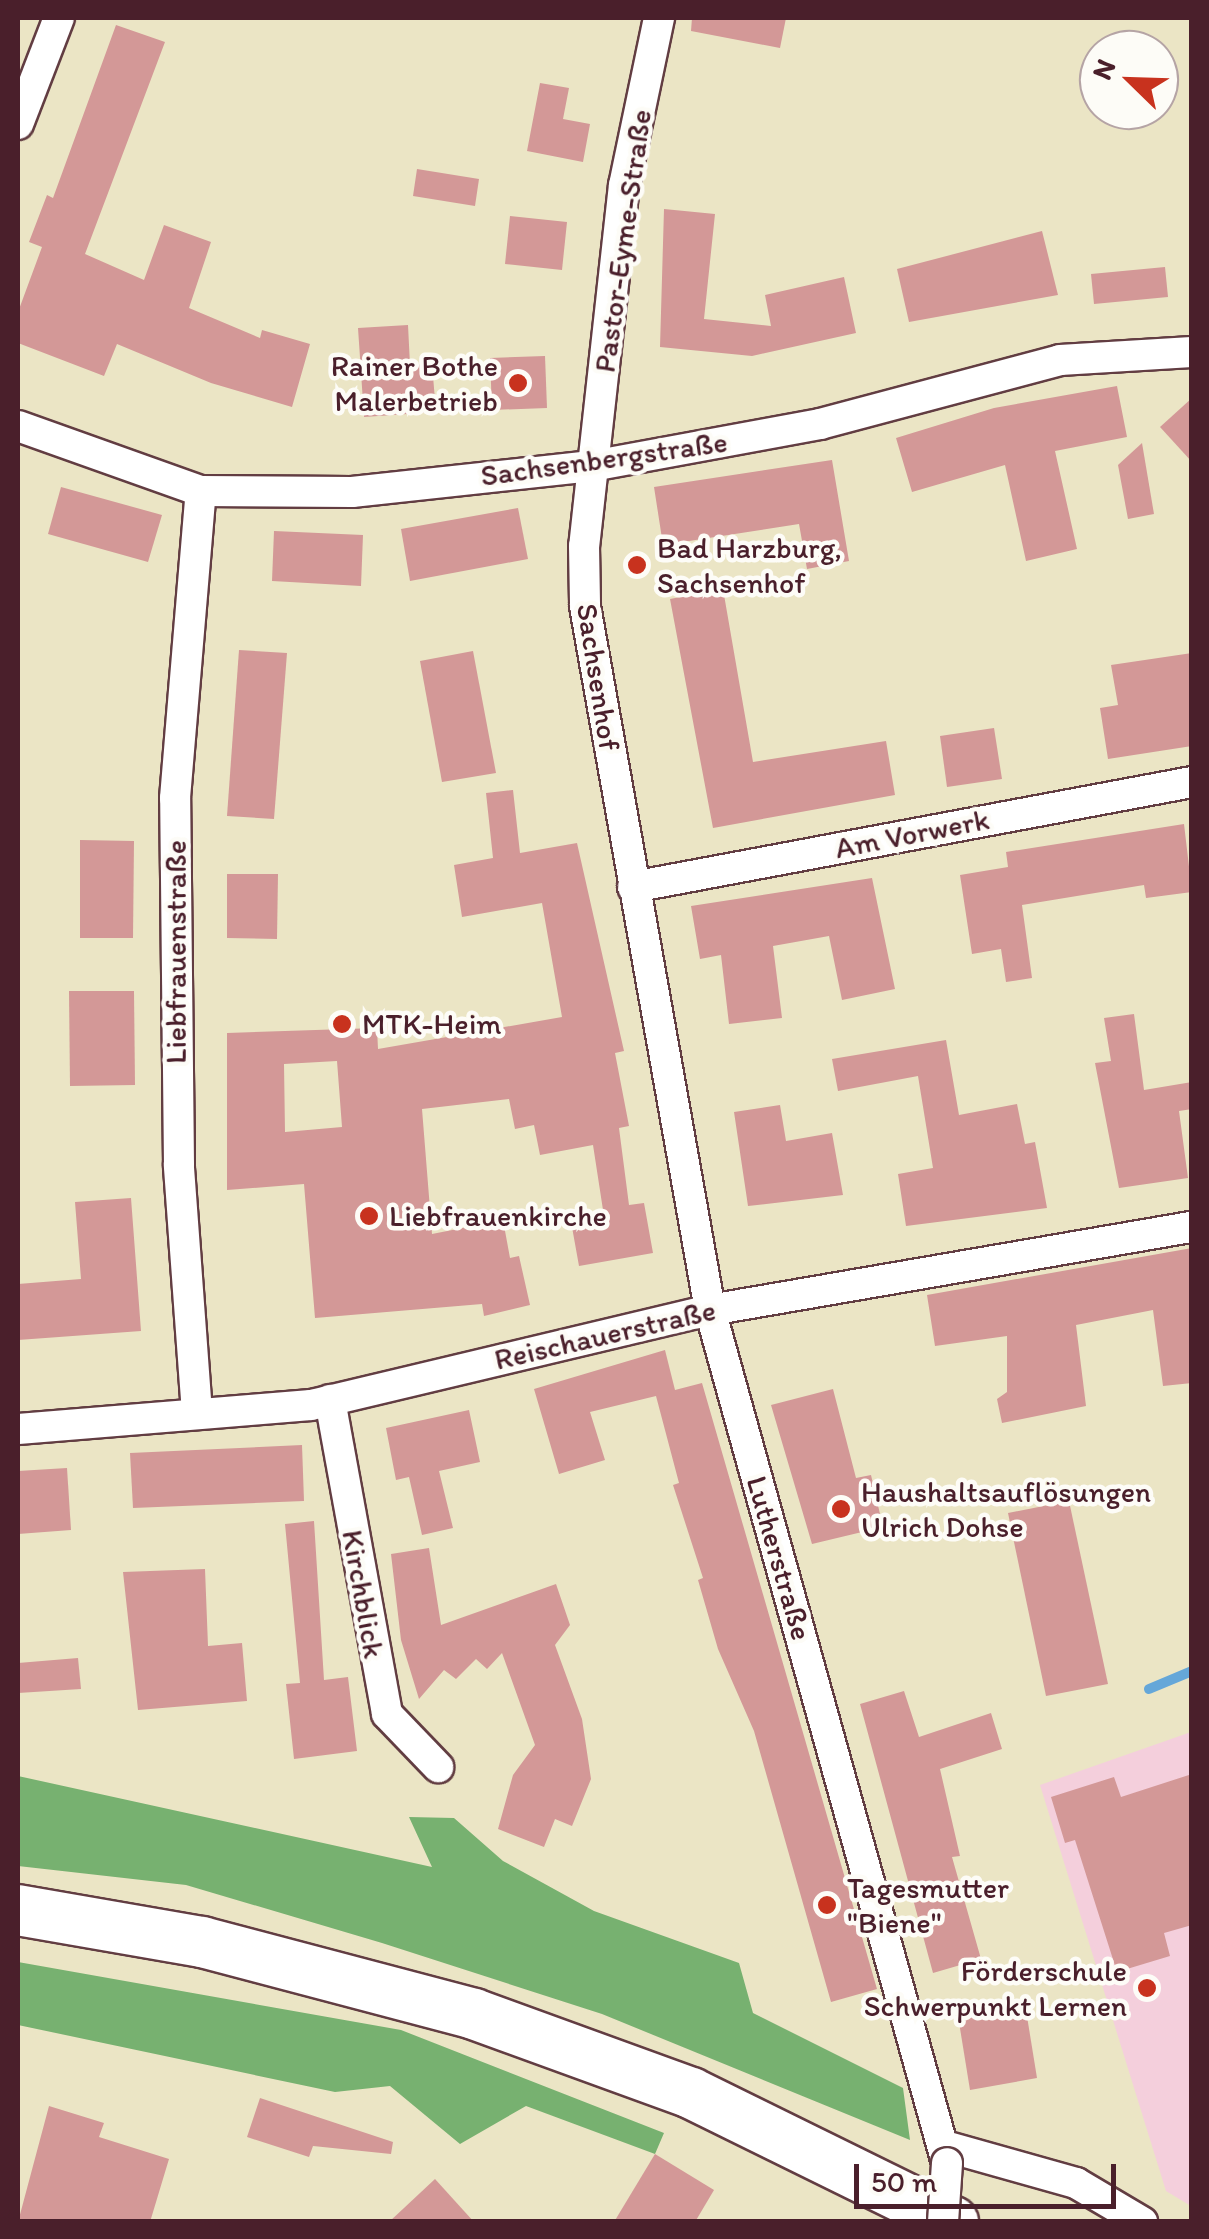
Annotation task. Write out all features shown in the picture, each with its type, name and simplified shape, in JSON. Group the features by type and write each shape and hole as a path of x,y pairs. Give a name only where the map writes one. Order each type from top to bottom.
{"highway":[{"path":"18,1910 219,1946 474,2014 706,2100 953,2222"}],"street":[{"path":"18,124 59,18"},
{"name":"Pastor-Eyme-Straße","path":"592,466 624,185 659,18"},
{"name":"Sachsenbergstraße","path":"18,426 201,491 352,492 592,466 820,424 1060,360 1192,352"},
{"name":"Sachsenhof","path":"592,466 585,606 633,886"},
{"name":"Liebfrauenstraße","path":"197,1413 179,1165 174,798 201,491"},
{"name":"Am Vorwerk","path":"633,886 1192,782"},
{"name":"Lutherstraße","path":"633,886 710,1310 947,2155 943,2222"},
{"name":"Reischauerstraße","path":"18,1429 330,1400 710,1310 1192,1227"},
{"name":"Kirchblick","path":"330,1400 388,1714 438,1767"},
{"path":"947,2155 1076,2183 1142,2222"}],"shaded area":[{"name":"Förderschule Schwerpunkt Lernen","path":"1191,1732 1191,2206 1166,2191 1040,1785"}],"green space":[{"path":"18,1776 432,1867 409,1817 454,1818 503,1861 594,1911 739,1963 753,2013 903,2088 910,2140 602,2014 382,1943 186,1885 18,1866"},
{"path":"18,1962 401,2030 664,2133 655,2154 526,2106 460,2144 390,2086 335,2092 18,2025"}],"building":[{"path":"692,18 786,18 780,48 691,31"},
{"path":"116,25 165,42 85,254 144,280 164,225 211,242 189,308 260,338 262,330 310,344 292,407 211,383 117,344 104,376 18,343 18,312 42,247 29,242 47,195 53,198"},
{"path":"540,83 569,88 563,119 590,124 583,162 527,151"},
{"path":"417,169 479,179 475,206 413,196"},
{"path":"664,209 715,214 704,319 771,326 765,295 844,277 856,333 752,356 660,347"},
{"path":"510,216 567,222 562,270 505,264"},
{"path":"1042,231 1058,295 909,322 897,269"},
{"path":"1165,267 1168,297 1094,304 1091,274"},
{"path":"408,325 410,365 432,364 436,412 364,417 358,328"},
{"name":"Rainer Bothe Malerbetrieb","path":"545,356 547,408 492,410 490,358"},
{"path":"1117,386 1127,437 1055,451 1077,549 1026,561 1005,465 912,492 896,438 994,408"},
{"path":"1192,398 1192,462 1160,427"},
{"path":"1142,443 1154,514 1128,519 1118,465"},
{"path":"832,460 849,561 807,569 799,524 663,545 654,487"},
{"path":"61,487 162,515 148,562 48,534"},
{"path":"518,508 528,559 410,581 401,529"},
{"path":"274,531 363,535 361,586 272,581"},
{"path":"723,589 753,762 886,741 895,795 713,828 670,599"},
{"path":"239,650 287,653 274,819 227,816"},
{"path":"473,651 496,773 442,782 420,661"},
{"path":"1192,653 1192,746 1108,759 1100,708 1118,705 1111,665"},
{"path":"994,728 1002,779 947,787 940,736"},
{"path":"513,790 520,853 577,843 624,1051 615,1053 629,1126 619,1128 629,1205 644,1203 653,1253 579,1266 570,1216 603,1210 593,1145 540,1155 534,1125 515,1129 509,1099 422,1109 432,1234 503,1220 510,1258 519,1256 530,1305 484,1316 482,1304 315,1318 304,1184 227,1190 227,1033 377,1028 378,1049 562,1017 542,903 462,917 454,865 493,858 486,793","holes":["337,1061 342,1127 285,1132 284,1064"]},
{"path":"1184,824 1192,892 1146,898 1144,885 1022,905 1032,978 1006,982 1001,949 972,954 960,875 1008,867 1006,852"},
{"path":"80,840 134,841 133,938 80,938"},
{"path":"227,874 278,874 277,939 227,938"},
{"path":"872,878 895,989 842,1000 829,936 773,946 782,1018 729,1024 721,955 700,959 691,906"},
{"path":"69,991 134,991 135,1085 70,1086"},
{"path":"1134,1014 1144,1090 1192,1082 1192,1109 1179,1111 1188,1178 1119,1188 1095,1063 1111,1061 1104,1018"},
{"path":"946,1040 959,1115 1017,1104 1025,1144 1035,1142 1047,1208 906,1226 898,1174 933,1168 918,1076 838,1091 832,1059"},
{"path":"780,1105 786,1141 832,1133 843,1195 748,1206 734,1112"},
{"path":"131,1198 141,1331 18,1340 18,1284 81,1279 75,1202"},
{"path":"1192,1248 1192,1383 1163,1386 1153,1310 1076,1325 1086,1406 1002,1423 997,1399 1007,1392 1007,1336 935,1346 927,1295"},
{"path":"665,1350 675,1390 702,1383 877,1989 831,2002 754,1731 718,1649 698,1580 703,1578 673,1485 679,1483 656,1396 590,1412 605,1460 559,1474 534,1389"},
{"path":"833,1389 856,1478 871,1475 883,1527 812,1544 771,1405"},
{"path":"469,1410 480,1462 439,1471 453,1528 422,1535 409,1477 396,1480 386,1428"},
{"path":"302,1445 304,1501 133,1508 130,1453"},
{"path":"67,1468 71,1530 18,1534 18,1471"},
{"path":"1069,1501 1108,1684 1046,1696 1008,1513"},
{"path":"314,1521 324,1680 348,1677 357,1751 294,1759 286,1684 300,1683 285,1524"},
{"path":"429,1548 441,1625 556,1584 570,1625 555,1645 582,1719 591,1779 572,1826 555,1819 544,1847 498,1829 513,1775 535,1745 502,1653 487,1669 476,1659 456,1679 444,1670 419,1699 401,1640 391,1554"},
{"path":"205,1569 208,1646 242,1643 247,1701 138,1710 123,1572"},
{"path":"78,1658 81,1689 18,1693 18,1663"},
{"path":"904,1691 919,1737 991,1713 1002,1749 940,1769 960,1856 952,1857 981,1959 933,1973 860,1704"},
{"path":"1192,1774 1192,1925 1164,1933 1170,1956 1117,1972 1075,1840 1065,1843 1051,1797 1114,1777 1121,1797"},
{"path":"1025,2004 1037,2078 970,2090 958,2016"},
{"path":"260,2098 393,2142 391,2154 313,2146 309,2157 247,2137"},
{"path":"49,2106 104,2123 99,2137 169,2159 150,2222 18,2222"},
{"path":"655,2154 714,2190 695,2222 614,2222"},
{"path":"435,2179 474,2222 389,2222"}],"waterway":[{"path":"1149,1689 1192,1671"}],"place":[{"name":"Rainer Bothe Malerbetrieb","path":"518,383"},
{"name":"Bad Harzburg, Sachsenhof","path":"637,565"},
{"name":"MTK-Heim","path":"342,1024"},
{"name":"Liebfrauenkirche","path":"369,1216"},
{"name":"Haushaltsauflösungen Ulrich Dohse","path":"841,1509"},
{"name":"Tagesmutter \"Biene\"","path":"827,1905"},
{"name":"Förderschule Schwerpunkt Lernen","path":"1147,1988"}]}
